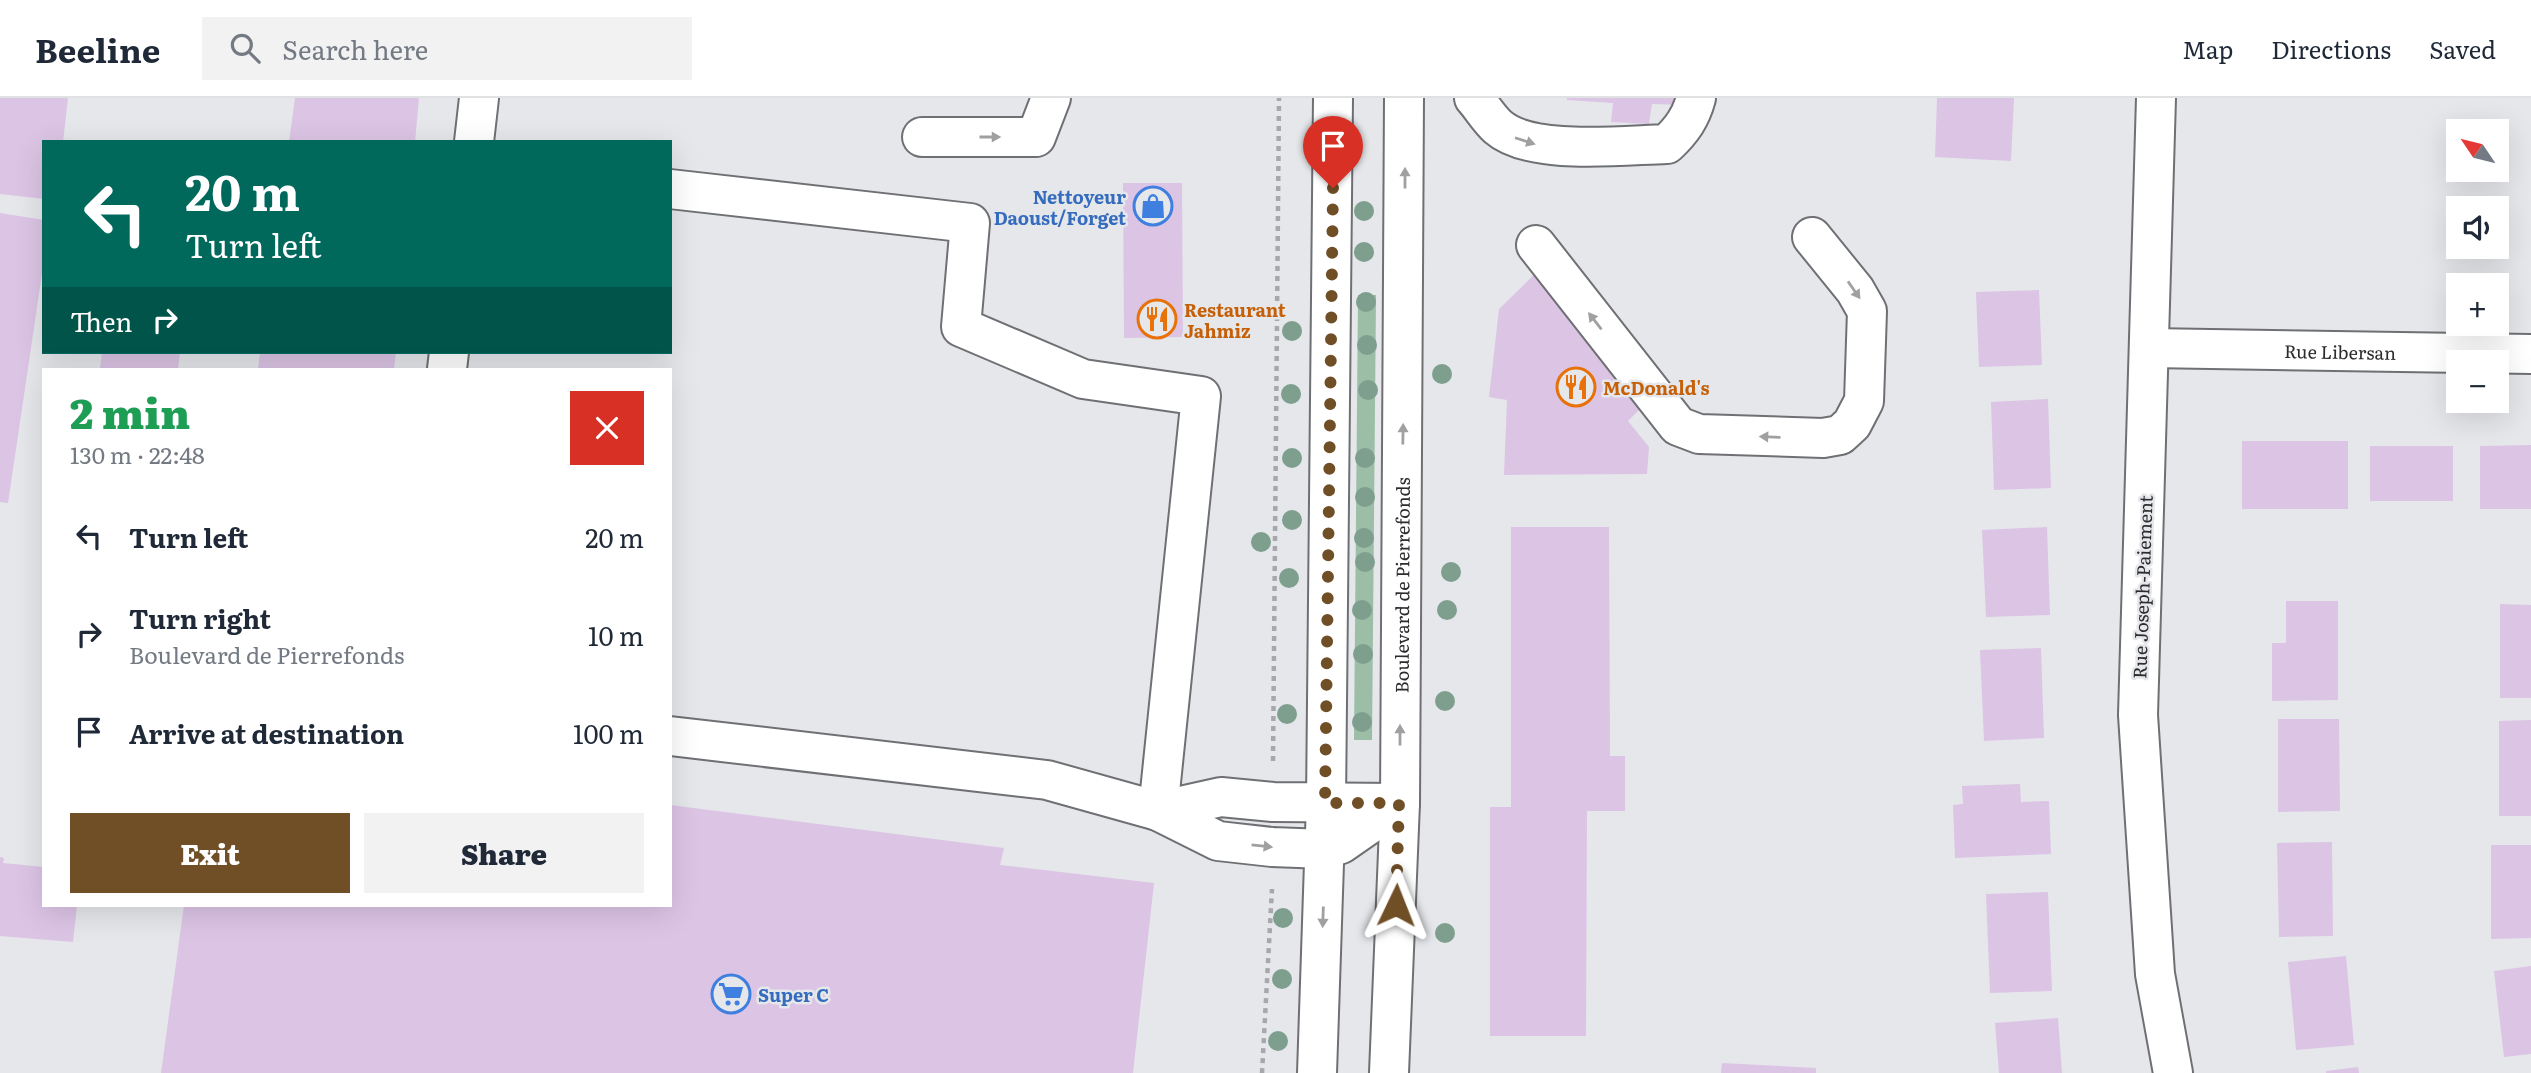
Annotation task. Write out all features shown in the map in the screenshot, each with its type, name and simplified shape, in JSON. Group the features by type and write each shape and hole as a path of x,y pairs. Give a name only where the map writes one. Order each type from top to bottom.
{"main road":[{"path":"474,140 479,98"},
{"path":"922,137 1036,137 1051,98"},
{"path":"1317,1073 1325,849 1334,98"},
{"name":"Boulevard de Pierrefonds","path":"1390,1073 1399,803 1404,98"},
{"path":"1474,98 1498,127 1519,140 1546,146 1667,144 1691,115 1696,98"},
{"name":"Rue Joseph-Paiement","path":"2156,98 2138,715 2155,974 2173,1073"},
{"path":"672,189 970,223 961,327 1083,379 1201,396 1158,811"},
{"path":"1536,245 1678,426 1699,434 1823,438 1840,435 1852,424 1864,401 1867,311 1855,290 1812,236"},
{"name":"Rue Libersan","path":"2149,348 2531,354"},
{"path":"672,736 1047,780 1158,811 1218,841 1272,847 1325,849 1350,840 1399,803"},
{"path":"1158,811 1221,797 1273,802 1399,803"}],"path":[{"path":"1273,764 1279,98"},
{"path":"1262,1073 1272,887"}],"green space":[{"path":"1358,295 1376,295 1372,740 1354,740"}],"building":[{"path":"0,98 68,98 63,140 42,140 42,199 0,194"},
{"path":"295,98 419,98 415,140 289,140"},
{"path":"1567,98 1683,98 1683,105 1652,104 1649,124 1611,122 1613,103"},
{"path":"1937,98 2014,98 2011,161 1935,157"},
{"path":"1123,183 1182,183 1183,337 1124,338"},
{"path":"0,213 42,220 42,274 8,503 0,502"},
{"path":"1542,267 1646,403 1628,421 1649,447 1647,474 1504,475 1507,400 1489,397 1499,309"},
{"path":"2039,290 2042,365 1979,367 1976,292"},
{"path":"102,354 180,354 178,368 100,368"},
{"path":"260,354 396,354 394,368 258,368"},
{"path":"2048,399 2051,488 1994,490 1991,402"},
{"path":"2242,441 2348,441 2348,509 2242,509"},
{"path":"2531,445 2531,509 2480,509 2480,446"},
{"path":"2370,446 2453,446 2453,501 2370,501"},
{"path":"1511,527 1609,527 1610,756 1625,756 1625,811 1587,811 1586,1036 1490,1036 1490,807 1511,807"},
{"path":"2047,527 2050,615 1986,617 1982,530"},
{"path":"2286,601 2338,601 2338,700 2272,701 2272,643 2286,643"},
{"path":"2500,604 2531,605 2531,698 2500,698"},
{"path":"2041,648 2044,738 1984,741 1980,650"},
{"path":"2278,719 2339,719 2340,811 2278,812"},
{"path":"2531,720 2531,816 2499,816 2499,721"},
{"path":"2020,784 2021,802 2049,801 2051,854 1955,858 1953,805 1963,804 1962,786"},
{"path":"672,805 1004,848 1000,865 1154,883 1133,1073 161,1073 184,907 672,907"},
{"path":"2332,842 2333,936 2279,937 2277,843"},
{"path":"2491,845 2531,845 2531,938 2491,939"},
{"path":"0,857 4,858 3,863 42,867 42,907 77,907 73,942 0,936"},
{"path":"2048,892 2052,991 1990,993 1986,894"},
{"path":"2346,956 2354,1045 2296,1050 2288,962"},
{"path":"2531,966 2531,1054 2504,1057 2494,971"},
{"path":"2058,1018 2062,1073 1999,1073 1995,1023"},
{"path":"1722,1063 1816,1068 1816,1073 1721,1073"},
{"path":"2358,1067 2359,1073 2326,1073 2326,1071"}],"place":[{"name":"Nettoyeur Daoust/Forget","path":"1153,206"},
{"name":"Restaurant Jahmiz","path":"1157,319"},
{"name":"McDonald's","path":"1576,387"},
{"name":"Super C","path":"731,994"}],"route":[{"path":"1333,188 1325,803 1399,803 1396,905"}]}
